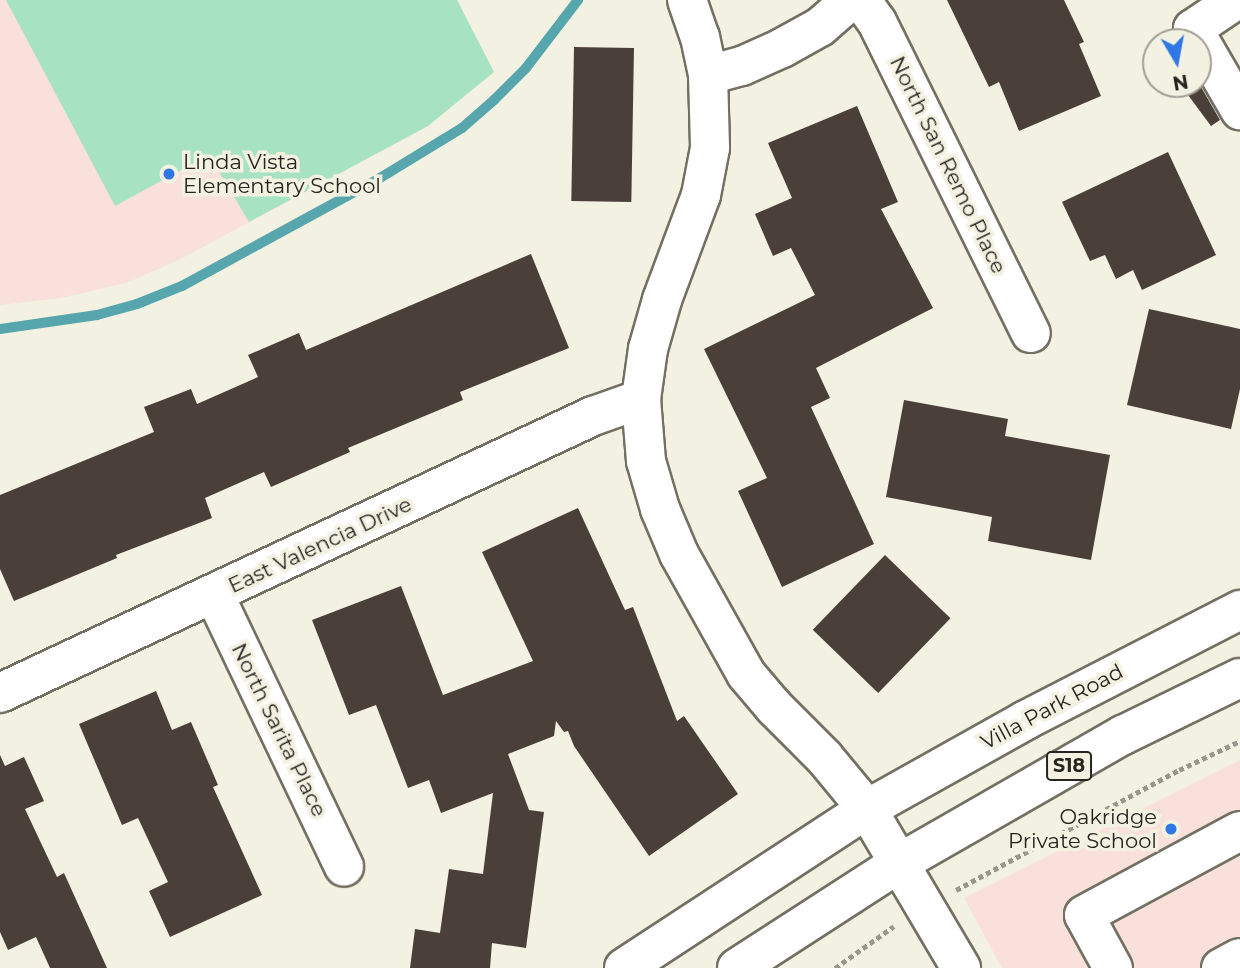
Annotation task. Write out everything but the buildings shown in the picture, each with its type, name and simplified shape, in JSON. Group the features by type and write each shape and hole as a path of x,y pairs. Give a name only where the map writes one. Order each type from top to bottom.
{"street":[{"path":"687,0 700,37 708,75 710,148 701,195 662,300 648,349 641,399 646,461 660,509 679,554 746,674 774,707 837,771 867,809 901,862 961,968"},
{"path":"708,75 742,66 782,48 820,27 851,0"},
{"name":"North San Remo Place","path":"861,0 877,22 1031,334"},
{"path":"1236,0 1193,29 1240,110"},
{"name":"East Valencia Drive","path":"0,693 593,416 641,399"},
{"name":"North Sarita Place","path":"214,594 344,867"},
{"name":"Villa Park Road","path":"624,968 867,809 1038,713 1240,610"},
{"name":"S18","path":"737,968 901,862 1123,735 1240,678"},
{"path":"1113,968 1084,915 1240,831"},
{"path":"1221,968 1240,958"}],"path":[{"path":"960,887 1179,770 1240,741"},
{"path":"835,968 886,930"}],"shaded area":[{"name":"Linda Vista Elementary School","path":"0,0 457,0 494,72 428,126 179,260 126,283 61,298 0,305"},
{"name":"Oakridge Private School","path":"1240,760 1240,968 1002,968 964,898"}],"green space":[{"name":"Linda Vista Elementary School","path":"6,0 457,0 494,72 428,126 249,222 209,155 115,206"}],"waterway":[{"path":"0,329 97,315 137,304 182,286 380,178 462,128 494,100 526,68 578,0"}],"place":[{"name":"Linda Vista Elementary School","path":"169,174"},
{"name":"Oakridge Private School","path":"1171,829"}]}
